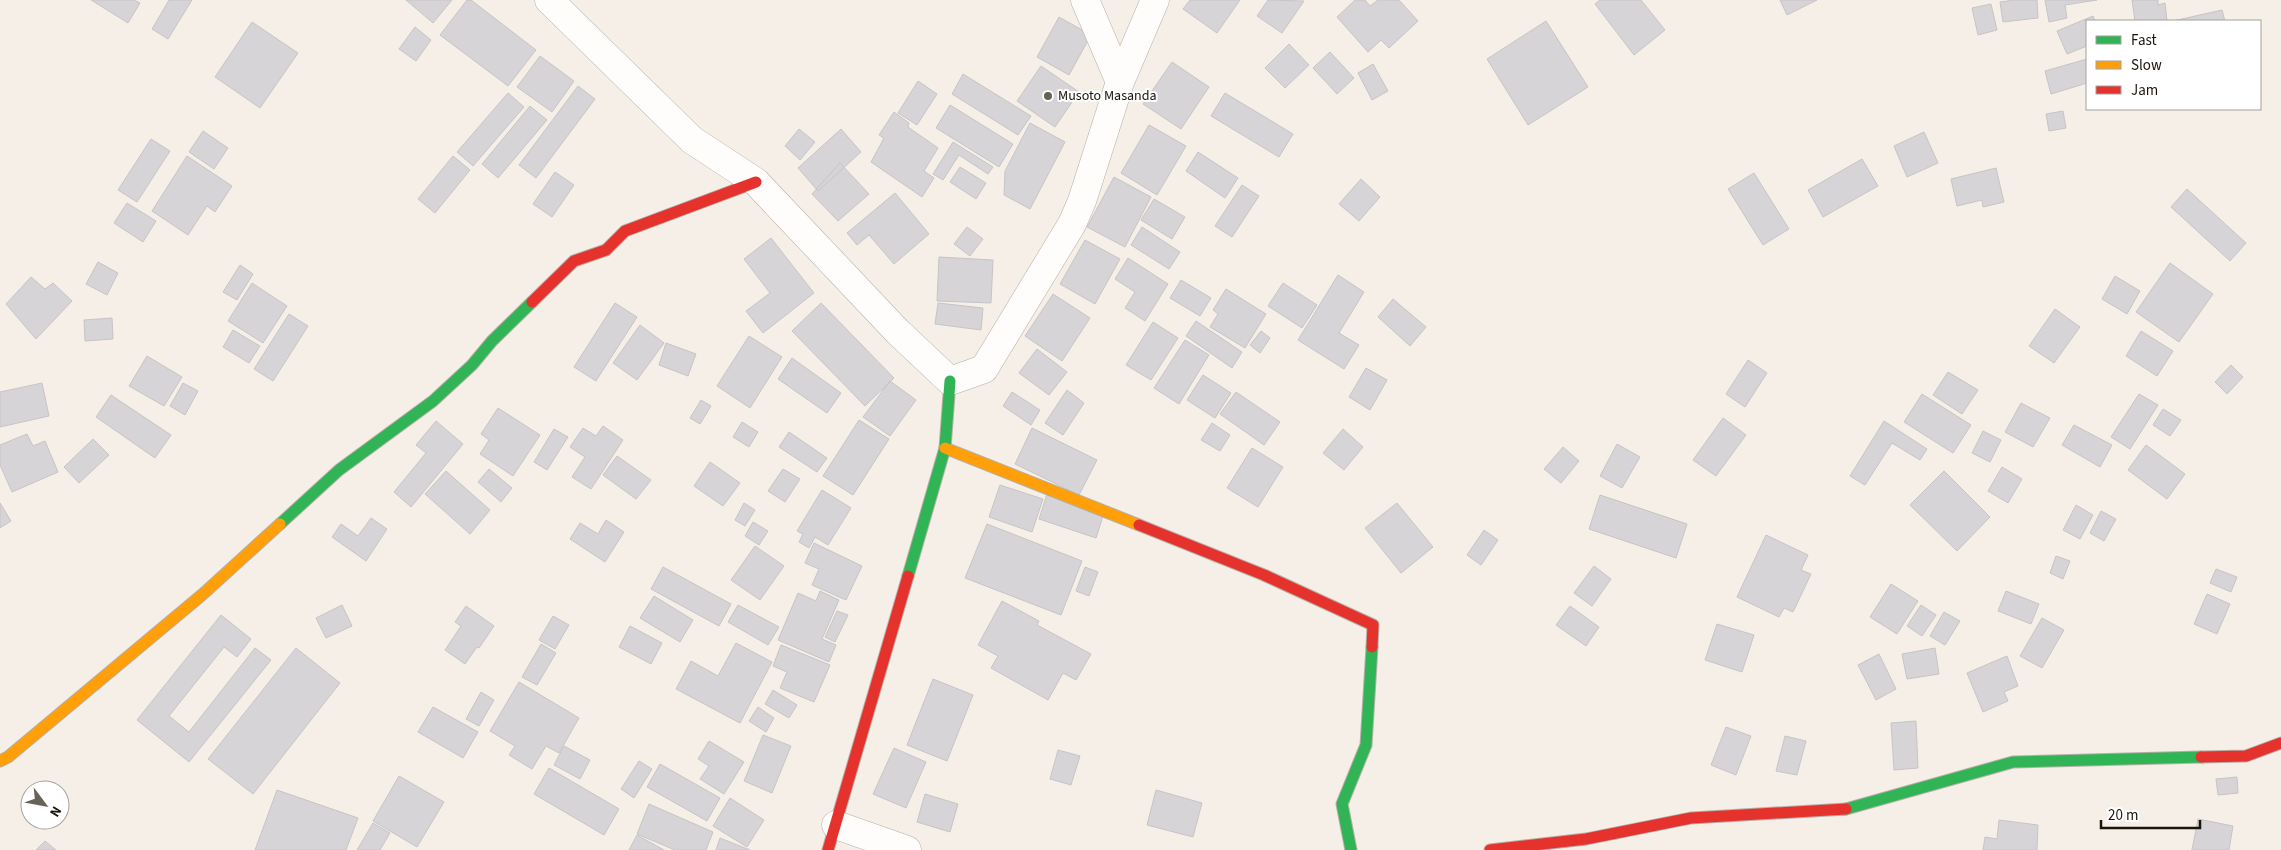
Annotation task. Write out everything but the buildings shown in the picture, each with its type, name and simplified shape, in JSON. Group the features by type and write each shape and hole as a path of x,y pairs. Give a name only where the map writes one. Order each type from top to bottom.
{"street":[{"path":"549,0 692,140 756,182 897,331 950,381"},
{"path":"1085,0 1120,82"},
{"path":"950,381 984,369 1072,224 1082,201 1120,82 1155,0"},
{"path":"0,761 8,757 203,594 339,470 433,400 472,365 492,341 574,261 606,250 624,231 756,182"},
{"path":"907,850 832,838 945,448 950,381"},
{"path":"945,448 1264,575 1373,625 1366,745 1342,804 1351,850"},
{"path":"1490,850 1586,839 1691,818 1846,809 2014,762 2246,756 2281,743"}],"traffic: fast":[{"path":"280,524 339,470 433,401 472,365 492,341 532,302"},
{"path":"908,576 945,448 950,381"},
{"path":"1351,850 1342,804 1366,745 1372,647"},
{"path":"1846,809 2013,762 2201,757"}],"traffic: slow":[{"path":"945,448 1139,525"},
{"path":"0,761 8,757 203,594 280,524"}],"traffic: jam":[{"path":"532,302 574,261 606,250 625,231 756,182"},
{"path":"1139,525 1264,575 1373,625 1372,647"},
{"path":"828,850 908,576"},
{"path":"2201,757 2246,756 2281,743"},
{"path":"1490,850 1586,839 1691,818 1846,809"}],"place":[{"name":"Musoto Masanda","path":"1048,96"}]}
